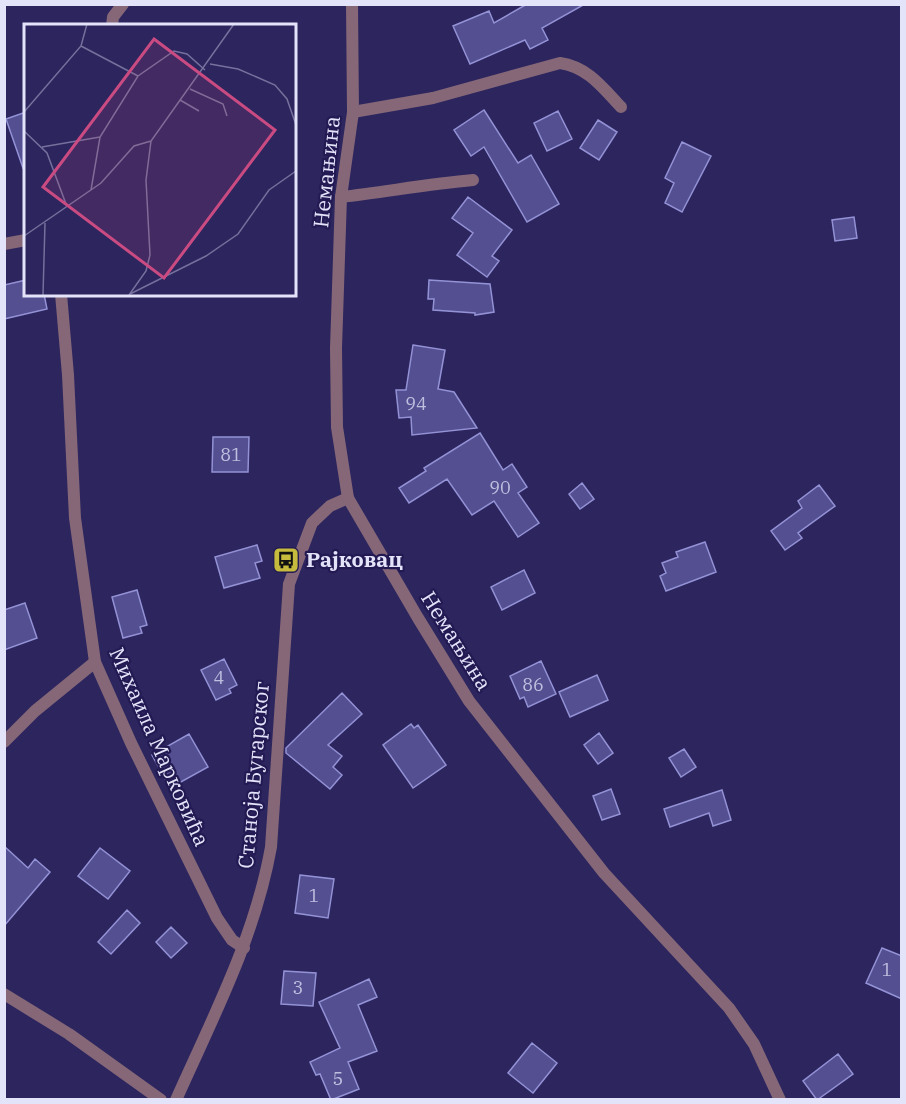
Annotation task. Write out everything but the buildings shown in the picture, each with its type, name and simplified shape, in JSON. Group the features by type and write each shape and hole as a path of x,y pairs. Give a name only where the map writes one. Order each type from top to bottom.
{"street":[{"path":"112,24 113,17 123,4"},
{"name":"Немањина","path":"352,4 353,112 341,197 336,348 337,416 348,498 412,609 470,701 604,873 729,1008 754,1044 780,1100"},
{"path":"353,112 433,98 560,63 580,68 589,74 621,107"},
{"path":"341,197 384,193 421,184 473,180"},
{"path":"4,244 24,240"},
{"name":"Михаила Марковића","path":"61,296 68,375 75,518 95,662 131,743 217,918 232,940 244,948"},
{"name":"Станоја Бугарског","path":"176,1100 244,948 265,878 271,847 289,584 312,523 330,506 348,498"},
{"path":"4,742 35,711 95,662"},
{"path":"4,994 69,1034 161,1100"}],"place":[{"name":"Рајковац","path":"286,560"}]}
